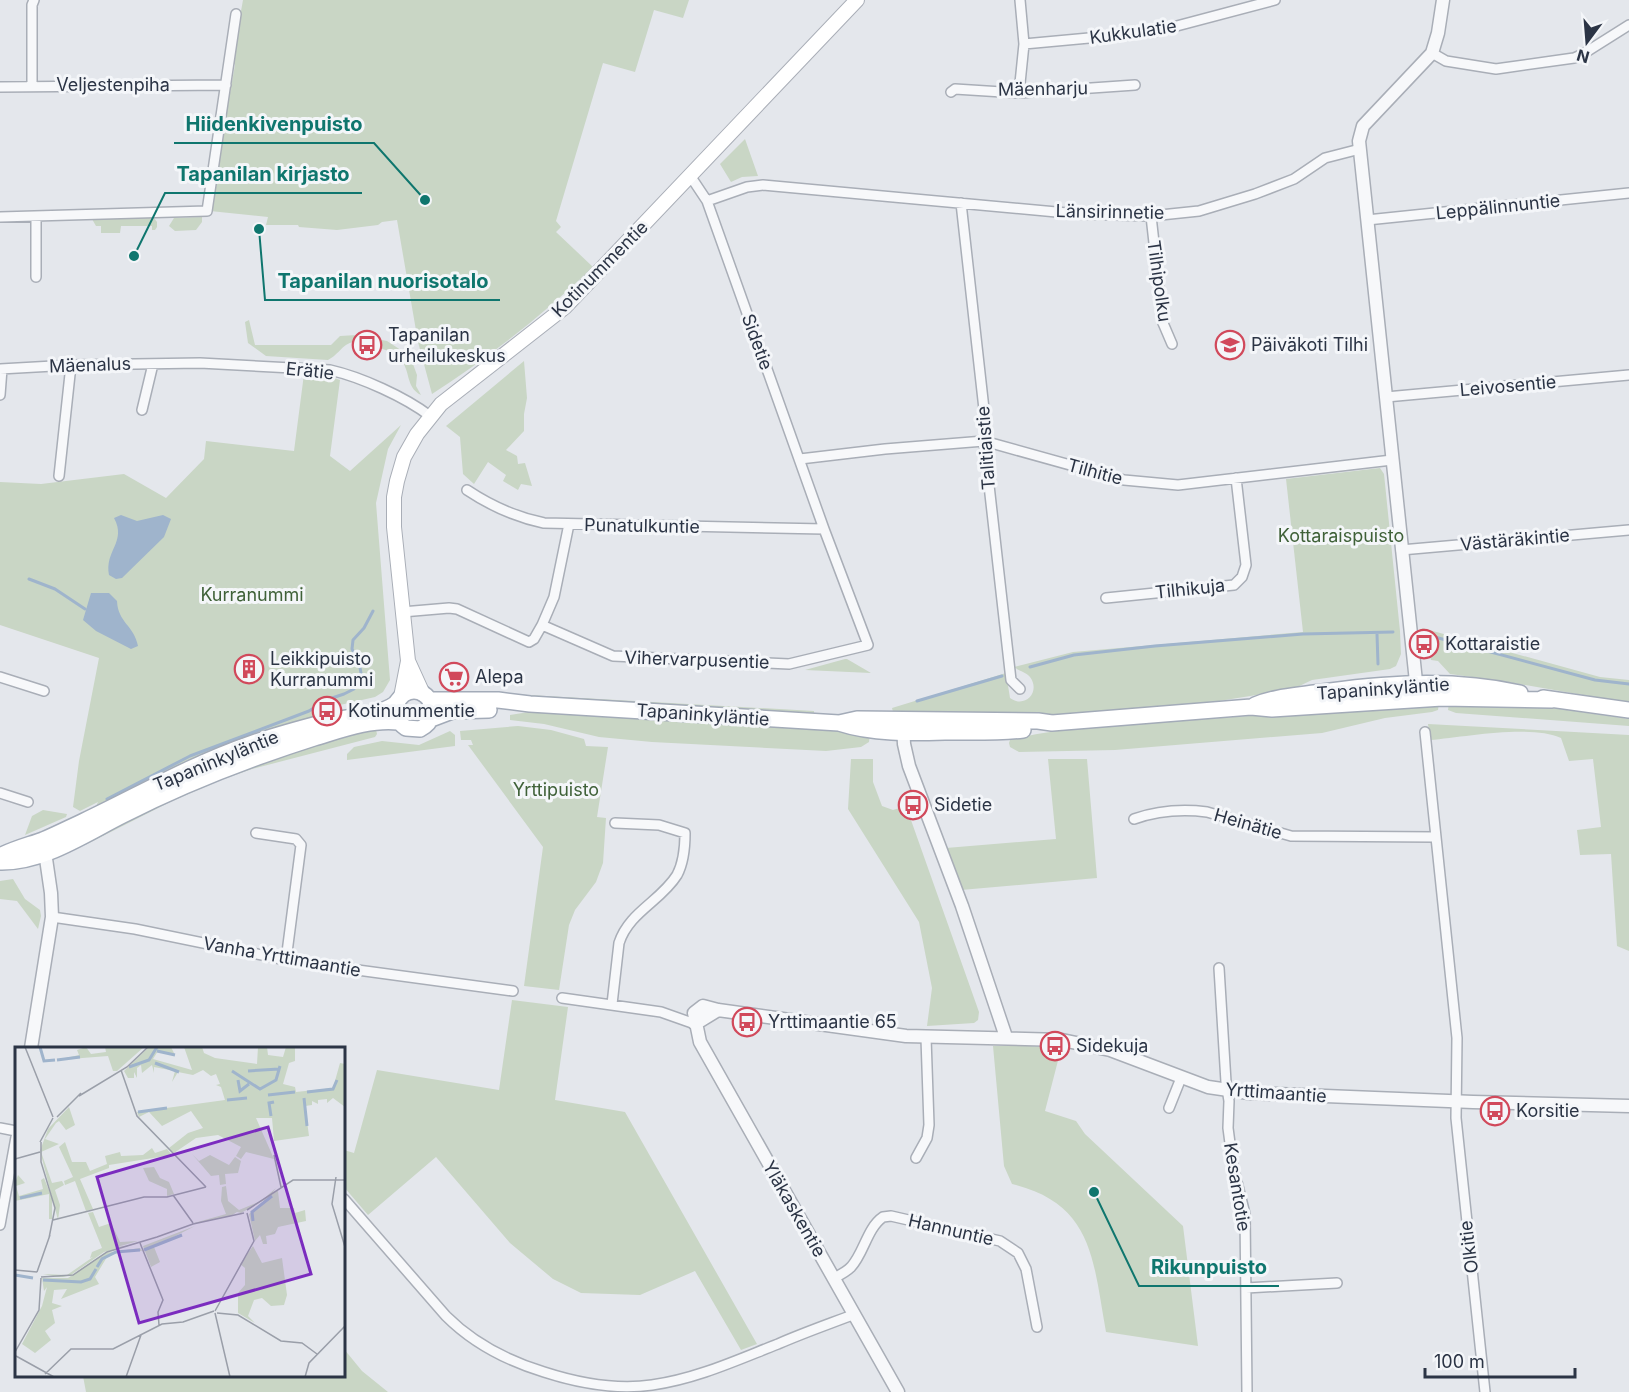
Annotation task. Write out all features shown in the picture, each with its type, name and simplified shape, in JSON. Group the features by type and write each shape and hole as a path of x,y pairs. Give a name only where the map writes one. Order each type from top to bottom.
{"main road":[{"name":"Kotinummentie","path":"426,697 408,661 394,527 394,496 404,457 417,434 430,416 450,397 565,308 856,0"},
{"name":"Kotinummentie","path":"398,700 408,661"},
{"name":"Tapaninkyläntie","path":"426,697 839,723 857,719 903,727 1038,721 1052,723 1251,707 1269,699 1348,688 1417,691 1474,685 1552,700 1629,710"},
{"path":"414,692 426,697 433,711 431,719 425,726 416,730 406,728 398,722 394,711 398,700 414,692"},
{"name":"Tapaninkyläntie","path":"44,846 85,821 157,784 248,745 329,721 376,712 398,700"},
{"name":"Tapaninkyläntie","path":"431,719 452,711 497,709 530,704"},
{"name":"Tapaninkyläntie","path":"44,846 251,759 349,728 373,723 398,722"},
{"path":"0,855 44,846"},
{"path":"0,862 9,862 44,846"}],"street":[{"path":"32,86 32,5 34,0"},
{"path":"1018,93 1024,44 1020,0"},
{"name":"Kukkulatie","path":"1024,44 1154,32 1275,0"},
{"path":"1417,691 1359,135 1363,126 1432,53 1438,33 1443,0"},
{"path":"0,217 207,212 236,14"},
{"path":"1432,53 1446,61 1503,68 1574,58 1629,25"},
{"name":"Veljestenpiha","path":"0,87 226,85"},
{"name":"Mäenharju","path":"951,92 955,89 1018,93 1135,86"},
{"name":"Länsirinnetie","path":"707,201 747,187 763,185 1088,214 1151,216 1199,212 1294,179 1331,155 1360,149"},
{"name":"Sidetie","path":"691,177 707,201 824,529 868,645"},
{"name":"Leppälinnuntie","path":"1367,220 1629,192"},
{"name":"Talitiaistie","path":"961,203 986,427 984,441 1011,680 1020,689"},
{"name":"Tilhipolku","path":"1151,216 1163,323 1172,344"},
{"path":"36,217 36,277"},
{"name":"Erätie","path":"180,363 330,370 398,397 430,416"},
{"name":"Mäenalus","path":"1,369 180,363"},
{"path":"142,410 153,364"},
{"path":"59,476 71,365"},
{"path":"0,395 1,369"},
{"name":"Leivosentie","path":"1386,397 1629,375"},
{"name":"Tilhitie","path":"800,459 885,448 984,441 1124,480 1178,485 1392,460"},
{"name":"Tilhikuja","path":"1106,598 1234,585 1242,577 1246,565 1236,478"},
{"name":"Punatulkuntie","path":"467,490 512,515 544,523 824,529"},
{"path":"402,612 457,609 529,642 534,639 542,625 554,597 569,525"},
{"name":"Västäräkintie","path":"1401,550 1629,530"},
{"name":"Vihervarpusentie","path":"542,625 613,656 789,664 868,645"},
{"path":"0,677 44,691"},
{"path":"903,727 909,766 962,906 1006,1037"},
{"path":"1425,732 1457,1038 1455,1102"},
{"path":"0,793 28,802"},
{"name":"Heinätie","path":"1134,819 1150,814 1195,810 1291,836 1436,837"},
{"path":"612,1004 622,934 631,921 677,875 684,854 685,833 659,825 615,823"},
{"path":"256,833 296,839 301,845 285,960"},
{"path":"32,1047 52,917 44,846"},
{"name":"Vanha Yrttimaantie","path":"52,917 135,929 285,960 352,971 513,991"},
{"name":"Kesantotie","path":"1219,968 1229,1101 1228,1128 1233,1166 1245,1214 1247,1392"},
{"path":"562,998 662,1012 695,1024"},
{"name":"Yrttimaantie","path":"695,1024 694,1013 703,1006 718,1010 926,1038 1052,1039 1095,1046 1148,1063 1181,1078 1228,1091 1267,1095 1629,1106"},
{"name":"Yläkaskentie","path":"695,1024 700,1042 898,1392"},
{"path":"916,1158 927,1138 929,1125 926,1038"},
{"path":"1169,1108 1181,1078"},
{"name":"Olkitie","path":"1455,1102 1464,1210 1485,1392"},
{"path":"0,1128 15,1131"},
{"path":"0,1225 15,1142"},
{"path":"345,1200 460,1329 501,1355 532,1369 561,1377 593,1384 635,1386 678,1380 740,1360 855,1314"},
{"name":"Hannuntie","path":"834,1278 847,1270 855,1261 876,1224 883,1217 891,1216 992,1238 1009,1246 1023,1261 1036,1327"},
{"path":"1246,1288 1337,1283"}],"green space":[{"path":"243,0 689,0 683,18 654,10 635,72 603,63 556,221 561,227 556,232 593,267 515,335 432,394 418,342 397,220 382,222 378,225 337,230 299,227 298,225 266,225 268,217 210,211 228,93 230,93 235,65 232,61"},
{"path":"745,139 758,176 742,177 731,182 720,164"},
{"path":"202,217 202,222 196,230 175,231 169,226 174,218"},
{"path":"154,218 157,222 155,230 152,230 152,226 121,226 120,233 101,233 101,226 96,226 92,219"},
{"path":"249,320 255,345 331,345 340,336 357,335 357,341 344,346 328,360 266,356 248,343 245,322"},
{"path":"360,336 387,341 410,356 417,375 416,386 421,395 410,383 406,368 400,359 386,350 360,341"},
{"path":"524,361 527,398 524,431 506,450 517,456 518,464 525,463 532,486 521,484 518,490 503,481 506,475 488,462 474,484 463,474 460,437 446,426"},
{"name":"Kurranummi","path":"304,374 329,376 340,380 330,456 350,471 401,425 388,449 376,503 390,680 383,692 375,697 318,710 319,716 255,737 93,812 98,802 80,811 73,807 79,761 99,658 0,625 0,482 41,484 124,474 166,498 204,459 206,441 294,451"},
{"name":"Kottaraispuisto","path":"1380,468 1384,474 1400,631 1401,654 1396,666 1390,669 1312,680 1293,689 1219,701 1096,713 894,716 892,708 1006,673 1010,698 1016,701 1026,700 1032,693 1033,683 1028,675 1014,667 1073,652 1303,632 1286,479"},
{"path":"1422,628 1600,677 1629,680 1629,703 1450,674 1438,661 1431,660"},
{"path":"845,659 871,673 805,670"},
{"path":"510,694 814,711 814,716 510,697"},
{"path":"1439,703 1438,710 1432,712 1385,718 1322,733 1115,750 1019,752 1010,747 1009,743 1010,740 1030,735 1094,727"},
{"path":"1449,703 1532,705 1629,719 1629,726 1456,713 1448,710"},
{"path":"535,711 870,733 869,742 861,747 826,751 599,737 544,724 510,720 510,715"},
{"path":"1428,724 1629,735 1629,951 1617,946 1611,854 1580,855 1577,830 1601,827 1593,759 1569,761 1561,738 1533,732 1430,740"},
{"path":"375,725 377,734 375,737 252,769 172,801 85,845 81,840 247,764"},
{"name":"Yrttipuisto","path":"518,726 551,730 584,739 586,746 608,747 597,817 606,818 603,863 596,882 575,910 569,925 559,990 524,986 543,847 468,745 473,745 471,740 461,740 460,731"},
{"path":"450,731 455,735 455,746 347,760 347,754 354,747 382,741 419,745"},
{"path":"851,759 873,759 873,782 882,806 893,810 906,806 979,1012 978,1020 974,1023 927,1026 932,988 919,922 848,809"},
{"path":"1048,759 1087,759 1097,878 961,890 946,848 1056,839"},
{"path":"43,810 67,814 66,817 25,835 32,816"},
{"path":"13,879 25,899 40,910 38,929 17,901 0,899 0,881"},
{"path":"512,1000 568,1007 555,1100 625,1112 757,1344 741,1350 695,1271 640,1295 581,1293 553,1279 510,1243 436,1157 368,1215 345,1188 345,1150 354,1153 377,1070 499,1090"},
{"path":"993,1046 1061,1049 1045,1111 1076,1121 1085,1134 1183,1226 1198,1346 1106,1332 1092,1259 1085,1239 1074,1221 1059,1206 1039,1193 1012,1184 1004,1166"},
{"path":"345,1350 362,1371 388,1392 86,1392 83,1377 345,1377"}],"water":[{"path":"121,515 137,521 163,515 171,519 164,537 122,578 116,579 109,575 108,567 118,534 114,518"},
{"path":"91,593 109,593 117,601 120,614 133,633 138,646 131,649 96,631 83,620"}],"waterway":[{"path":"29,579 55,589 85,609"},
{"path":"107,799 190,756 309,711 326,700 354,689 361,673 359,662 352,649 353,640 364,628 373,611"},
{"path":"1030,667 1074,655 1155,646 1303,634 1393,632"},
{"path":"1377,634 1378,664"},
{"path":"1431,636 1595,680 1629,684"},
{"path":"917,701 1002,676"}],"place":[{"name":"Hiidenkivenpuisto","path":"425,200"},
{"name":"Tapanilan nuorisotalo","path":"259,229"},
{"name":"Tapanilan kirjasto","path":"134,256"},
{"name":"Tapanilan urheilukeskus","path":"367,345"},
{"name":"Päiväkoti Tilhi","path":"1230,345"},
{"name":"Kottaraistie","path":"1424,644"},
{"name":"Leikkipuisto Kurranummi","path":"249,669"},
{"name":"Alepa","path":"454,677"},
{"name":"Kotinummentie","path":"327,711"},
{"name":"Sidetie","path":"913,805"},
{"name":"Yrttimaantie 65","path":"747,1022"},
{"name":"Sidekuja","path":"1055,1046"},
{"name":"Korsitie","path":"1495,1111"},
{"name":"Rikunpuisto","path":"1094,1192"}]}
